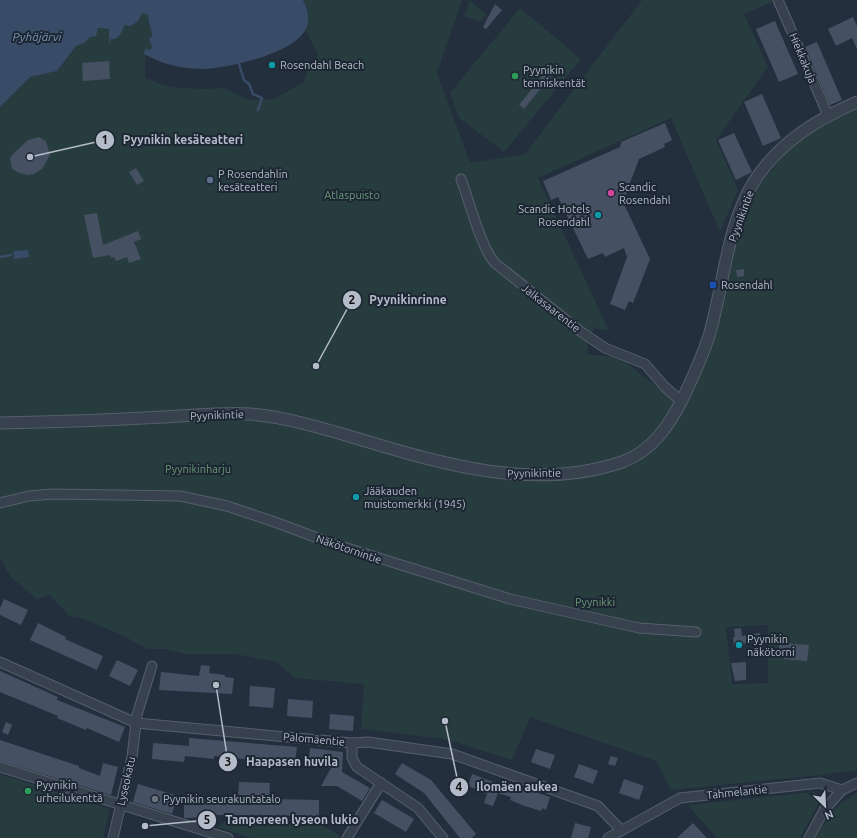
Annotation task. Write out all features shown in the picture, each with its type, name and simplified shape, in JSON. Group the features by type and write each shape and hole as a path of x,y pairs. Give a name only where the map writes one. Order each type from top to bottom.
{"street":[{"name":"Hiekkakuja","path":"778,0 828,115"},
{"name":"Pyynikintie","path":"0,423 248,414 300,422 424,458 458,466 501,473 541,475 599,468 636,456 648,448 666,428 697,367 708,337 733,235 741,209 751,188 763,170 783,146 808,127 828,115 857,102"},
{"name":"Jalkasaarentie","path":"461,179 482,239 491,259 574,327 605,348 646,364 660,382 681,401"},
{"name":"Näkötornintie","path":"0,503 29,496 53,494 180,496 227,506 331,543 510,599 640,628 696,632"},
{"name":"Palomäentie","path":"0,662 136,723 352,743 368,742 452,754 598,806 621,830"},
{"name":"Lyseokatu","path":"113,838 132,757 136,723 152,666"},
{"path":"352,743 352,758 354,764 418,808 443,838"},
{"path":"0,767 228,838"},
{"path":"348,838 380,783"},
{"name":"Tahmelantie","path":"608,838 680,798 820,783 842,790"},
{"path":"809,838 824,810 842,790 857,783"}],"green space":[{"name":"Pyynikinharju","path":"303,0 462,0 437,73 470,163 525,154 642,0 777,0 744,14 768,67 716,140 738,190 720,232 671,118 538,178 609,331 595,328 587,339 588,355 608,356 628,364 684,406 730,248 750,196 795,142 844,112 857,106 857,770 671,790 656,761 530,717 512,760 445,739 361,729 364,684 295,678 276,662 235,654 185,654 166,649 147,649 122,635 81,618 69,616 50,595 37,599 10,576 0,558 0,107 30,77 57,71 76,46 84,43 98,28 109,29 109,41 120,35 125,25 138,21 142,13 148,15 152,28 152,37 149,38 152,47 150,50 145,49 145,78 165,86 181,88 210,89 221,87 250,100 274,99 304,82 308,70 318,55 307,33 304,32 308,24 308,20","holes":["768,625 768,683 732,684 726,627"]},
{"path":"470,1 486,14 480,22 464,16"},
{"name":"Pyynikin tenniskentät","path":"520,8 581,59 504,152 459,118 450,93"},
{"name":"Pyynikin urheilukenttä","path":"0,774 110,809 103,838 0,838"},
{"path":"813,792 821,796 821,799 800,838 717,838 688,805"},
{"path":"857,793 857,838 816,838 824,823 833,812 849,797"},
{"path":"224,822 321,824 340,836 339,838 252,838 217,827"}],"water":[{"name":"Pyhäjärvi","path":"0,0 303,0 307,9 308,19 307,26 301,36 291,44 277,51 229,66 195,69 165,63 144,54 145,49 150,50 152,47 149,38 152,37 148,15 142,13 138,21 131,26 125,25 120,35 115,39 111,39 109,44 109,29 98,28 96,36 90,37 84,43 76,46 57,71 30,77 0,107"},
{"path":"28,250 29,257 14,259 13,251"}],"building":[{"path":"495,4 502,10 486,29 483,27"},
{"path":"853,17 857,26 857,49 852,38 836,46 828,29"},
{"path":"775,21 798,74 779,82 756,29"},
{"path":"817,42 842,100 830,105 805,47"},
{"path":"109,61 110,79 83,81 82,63"},
{"path":"549,68 554,72 524,109 519,105"},
{"path":"762,94 781,138 763,146 744,102"},
{"name":"Scandic Hotels Rosendahl","path":"665,123 672,140 664,144 665,147 639,159 623,202 650,259 633,303 629,301 625,310 610,304 627,257 624,248 605,257 603,253 588,259 558,197 551,200 543,181 620,147 621,142"},
{"path":"734,133 752,172 736,180 718,140"},
{"path":"39,137 46,141 50,155 42,169 34,174 27,175 12,169 10,158 15,152 28,140"},
{"path":"136,168 144,181 137,185 129,172"},
{"path":"97,213 103,245 138,231 141,239 134,242 141,259 129,263 127,257 116,261 114,257 111,258 110,255 93,258 84,215"},
{"path":"744,269 744,276 737,277 736,270"},
{"path":"4,599 28,610 21,625 0,615 0,608"},
{"path":"38,623 66,637 65,639 103,656 97,670 30,640"},
{"path":"741,628 742,636 760,633 761,641 745,643 742,649 738,649 734,646 734,629"},
{"path":"779,643 809,645 807,661 783,659 783,656 778,655"},
{"path":"117,660 138,670 130,686 109,676"},
{"path":"746,662 746,680 735,681 731,663"},
{"path":"201,665 210,666 209,673 234,678 232,694 159,690 161,672 199,676"},
{"path":"0,671 58,697 57,700 125,727 119,742 87,728 86,730 57,718 58,716 0,692"},
{"path":"250,686 275,688 273,708 249,706"},
{"path":"288,699 313,701 312,718 287,716"},
{"path":"330,714 354,716 353,731 329,729"},
{"path":"6,722 12,725 8,735 2,732"},
{"path":"189,738 297,747 295,764 214,756 214,759 185,756 184,762 152,759 153,743 189,746"},
{"path":"0,740 79,766 79,768 100,776 103,763 118,767 111,795 0,761"},
{"path":"310,748 343,752 342,772 370,788 362,801 337,786 321,786 331,768 308,766"},
{"path":"536,749 555,755 550,769 531,762"},
{"path":"611,756 618,758 615,766 608,764"},
{"path":"402,763 431,780 476,834 472,838 460,838 424,793 395,774"},
{"path":"579,764 598,771 593,784 574,777"},
{"path":"472,774 510,788 512,784 550,797 546,810 543,808 541,811 522,805 510,800 511,797 498,793 493,806 484,803 487,794 468,786"},
{"path":"624,779 644,786 639,800 619,793"},
{"path":"239,782 270,783 269,799 319,800 319,816 216,815 216,817 184,818 184,801 238,799"},
{"name":"Pyynikin seurakuntatalo","path":"138,784 178,796 172,814 133,802"},
{"path":"382,800 414,819 406,832 374,813"},
{"path":"575,823 591,827 588,838 571,838"},
{"path":"693,823 707,838 677,838"}],"waterway":[{"path":"239,64 244,80 249,84 253,94 262,98 258,110"},
{"path":"0,257 11,255"}],"place":[{"name":"Rosendahl Beach","path":"272,65"},
{"name":"Pyynikin tenniskentät","path":"515,76"},
{"name":"Pyynikin kesäteatteri","path":"30,157"},
{"name":"P Rosendahlin kesäteatteri","path":"210,180"},
{"name":"Scandic Rosendahl","path":"611,193"},
{"name":"Scandic Hotels Rosendahl","path":"598,215"},
{"name":"Rosendahl","path":"713,285"},
{"name":"Pyynikinrinne","path":"316,366"},
{"name":"Jääkauden muistomerkki (1945)","path":"356,497"},
{"name":"Pyynikin näkötorni","path":"739,645"},
{"name":"Haapasen huvila","path":"216,685"},
{"name":"Ilomäen aukea","path":"445,721"},
{"name":"Pyynikin urheilukenttä","path":"28,791"},
{"name":"Pyynikin seurakuntatalo","path":"155,799"},
{"name":"Tampereen lyseon lukio","path":"145,826"}],"park label":[{"name":"Atlaspuisto","path":"352,195"},
{"name":"Pyynikki","path":"595,602"}]}
